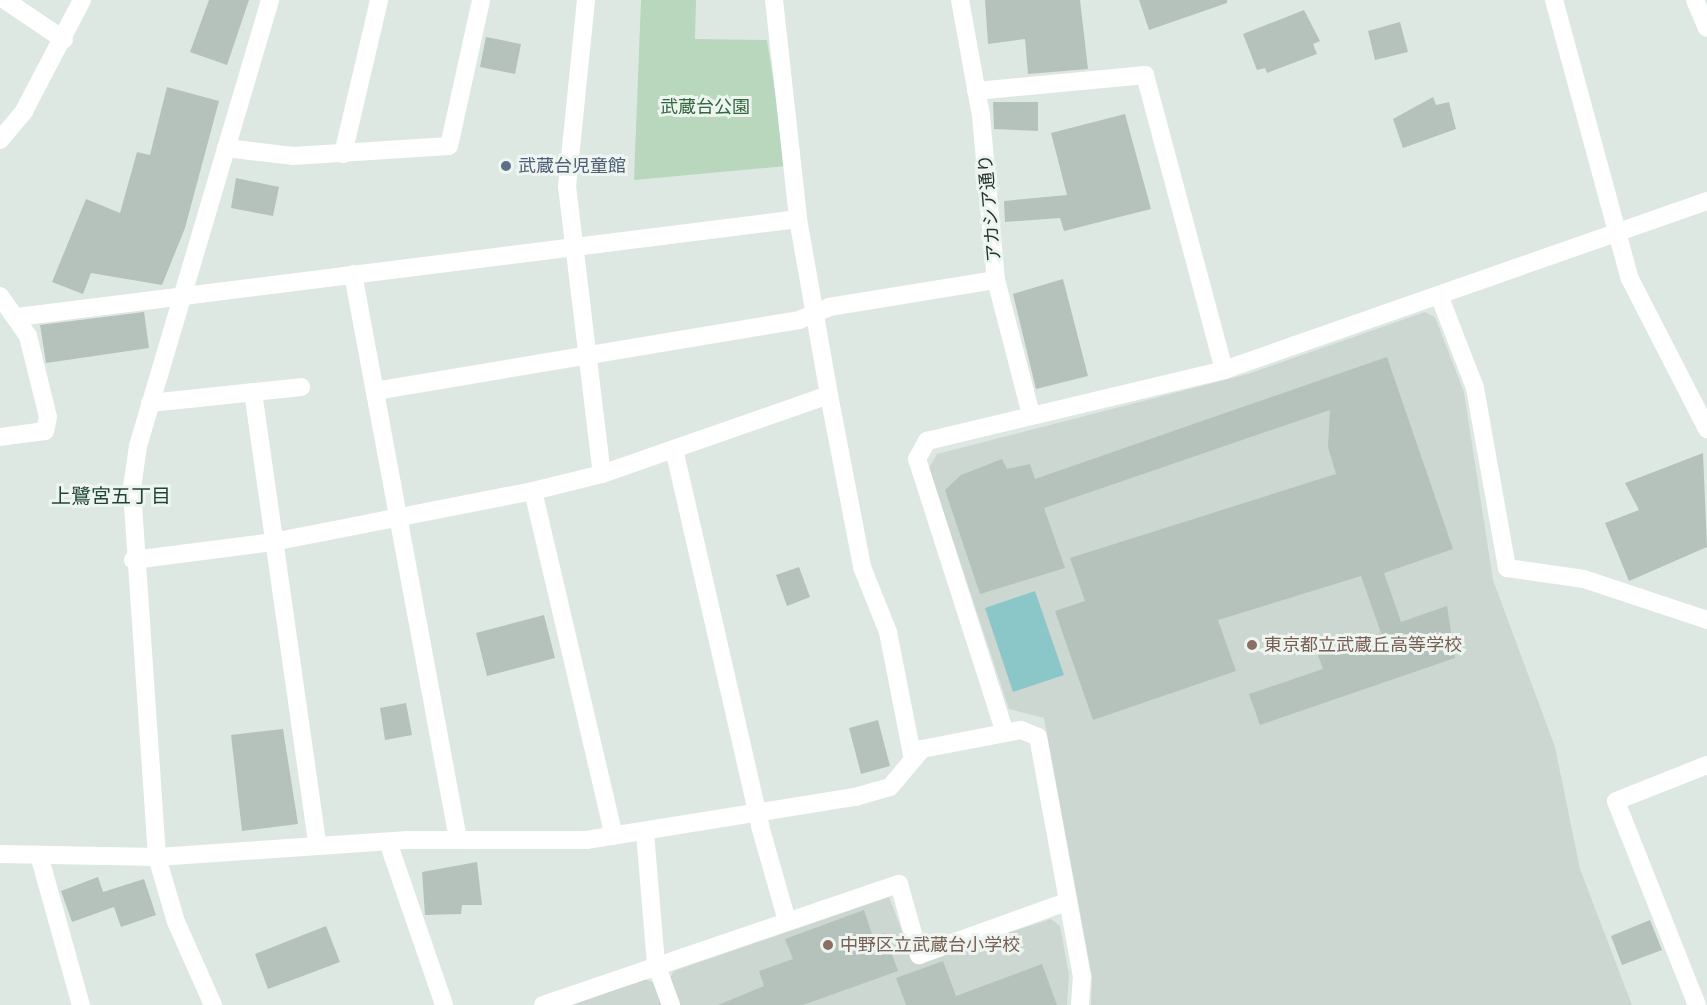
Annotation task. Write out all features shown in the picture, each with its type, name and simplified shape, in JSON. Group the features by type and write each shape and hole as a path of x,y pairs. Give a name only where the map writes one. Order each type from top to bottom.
{"street":[{"path":"5,0 64,40"},
{"path":"0,140 24,111 64,40 82,0"},
{"path":"213,1005 176,922 156,856 133,560 132,488 150,403 270,0"},
{"path":"343,154 379,0"},
{"path":"226,148 293,156 449,146 481,0"},
{"path":"586,0 567,186 602,474"},
{"path":"774,0 798,219 829,395 862,567 888,632 913,760"},
{"name":"アカシア通り","path":"960,0 975,91 996,280 1030,414"},
{"path":"1554,0 1614,235 1630,279 1707,429"},
{"path":"1695,0 1707,28"},
{"path":"975,91 1145,75 1224,370"},
{"path":"1005,733 917,459 927,441 1030,414 1224,370 1707,201"},
{"path":"17,317 573,245 798,219"},
{"path":"353,274 458,839"},
{"path":"375,391 799,320 815,312 996,280"},
{"path":"1439,295 1475,388 1507,568 1584,579 1707,620"},
{"path":"0,296 17,317 28,336 48,417 45,431 0,437"},
{"path":"150,403 301,387"},
{"path":"253,392 317,844"},
{"path":"133,560 273,542 532,491 602,474 829,395"},
{"path":"674,449 757,813 787,921"},
{"path":"532,491 614,836"},
{"path":"0,854 156,856 317,844 614,836 645,833 890,787 922,749 1021,730 1038,737 1066,902 1082,976 1080,1005"},
{"path":"1697,1005 1616,801 1707,765"},
{"path":"645,833 656,964 671,1005"},
{"path":"388,842 444,1005"},
{"path":"39,855 81,1005"},
{"path":"543,1005 656,964 899,884 919,955 1066,902"}],"shaded area":[{"name":"東京都立武蔵丘高等学校","path":"1425,312 1435,317 1464,392 1493,580 1555,747 1580,869 1632,1005 1091,1005 1092,977 1044,718 1009,709 929,468 937,454 1248,374"},
{"name":"中野区立武蔵台小学校","path":"889,897 914,963 1051,919 1060,926 1069,975 1067,1005 680,1005 670,978 674,971"},
{"path":"644,979 653,982 662,1005 573,1005"}],"green space":[{"name":"武蔵台公園","path":"641,0 696,0 695,39 767,40 787,166 634,180"}],"water":[{"path":"1035,591 1064,675 1013,692 985,608"}],"building":[{"path":"209,0 249,0 227,65 190,52"},
{"path":"985,0 1080,0 1088,69 1028,74 1025,39 988,44"},
{"path":"1139,0 1227,0 1227,3 1149,30"},
{"path":"1304,10 1320,41 1313,44 1317,54 1267,73 1265,68 1257,70 1243,34"},
{"path":"1400,22 1408,52 1375,60 1368,31"},
{"path":"486,37 521,44 515,74 480,67"},
{"path":"167,87 219,101 185,228 162,285 91,273 83,294 52,282 86,199 120,213 137,152 150,155"},
{"path":"1433,97 1436,105 1449,102 1456,129 1403,148 1393,119"},
{"path":"993,102 1038,102 1038,131 994,129"},
{"path":"1125,114 1151,209 1064,231 1060,218 1005,222 1004,201 1067,195 1051,133"},
{"path":"236,178 279,187 273,216 231,208"},
{"path":"1063,279 1088,376 1036,389 1013,294"},
{"path":"144,312 149,348 46,363 40,325"},
{"path":"1387,357 1453,549 1384,573 1401,622 1447,606 1455,658 1260,725 1249,694 1323,669 1318,655 1381,633 1361,576 1218,620 1236,671 1093,720 1055,611 1085,601 1070,558 1336,474 1328,447 1330,410 1044,508 1065,568 980,594 945,490 961,475 1002,459 1007,469 1030,464 1035,479"},
{"path":"1703,453 1707,547 1629,581 1605,523 1639,510 1625,483"},
{"path":"799,567 810,597 787,606 776,575"},
{"path":"544,615 555,658 487,676 476,633"},
{"path":"406,703 412,735 385,740 380,708"},
{"path":"878,720 890,766 861,774 849,728"},
{"path":"283,729 298,824 242,831 231,735"},
{"path":"477,862 482,905 462,905 461,914 425,915 422,872"},
{"path":"98,877 103,892 144,879 156,915 121,927 114,907 72,922 61,891"},
{"path":"864,910 873,937 884,933 898,971 803,1005 718,1005 764,986 759,971 793,959 785,939"},
{"path":"1650,920 1662,950 1622,965 1611,936"},
{"path":"326,926 340,962 268,989 255,954"},
{"path":"943,961 956,996 1042,964 1057,1005 906,1005 896,978"}],"place":[{"name":"武蔵台児童館","path":"506,166"},
{"name":"東京都立武蔵丘高等学校","path":"1252,645"},
{"name":"中野区立武蔵台小学校","path":"828,945"}],"district":[{"name":"上鷺宮五丁目","path":"111,496"}]}
